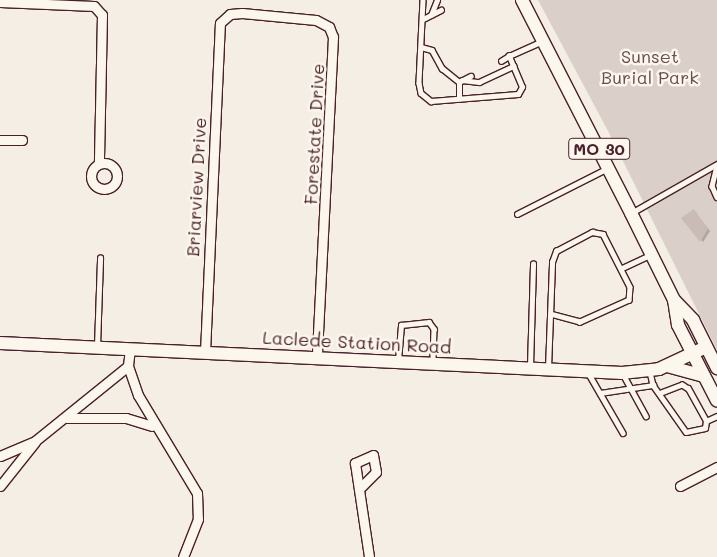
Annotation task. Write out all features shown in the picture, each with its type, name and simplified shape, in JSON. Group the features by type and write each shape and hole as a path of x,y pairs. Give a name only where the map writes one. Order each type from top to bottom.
{"main road":[{"name":"MO 30","path":"522,0 632,213 674,300 692,320 717,368"},
{"name":"MO 30","path":"674,300 678,325 717,400"},
{"name":"Laclede Station Road","path":"0,342 622,373 649,372 667,366 706,347"},
{"path":"667,366 704,376"}],"street":[{"path":"0,2 94,6 102,15 99,164"},
{"name":"Forestate Drive","path":"220,23 230,14 242,13 316,20 329,28 333,38 317,358"},
{"name":"Briarview Drive","path":"205,352 220,23"},
{"path":"0,140 22,140"},
{"path":"130,349 128,366 152,426"},
{"path":"0,456 35,441 67,418 128,366"},
{"path":"67,418 126,418 152,426 167,439 197,493 198,519 183,557"},
{"path":"0,486 35,441"},
{"path":"680,486 717,468"},
{"path":"361,487 360,519 369,557"}],"lane":[{"path":"424,0 421,46 421,93 431,100 518,94 522,87 509,56"},
{"path":"431,15 437,0"},
{"path":"422,19 441,10"},
{"path":"501,61 543,40"},
{"path":"421,46 432,50 442,68 460,81 479,82 514,66"},
{"path":"460,81 471,76"},
{"path":"459,98 460,81"},
{"path":"717,165 712,186 717,197"},
{"path":"632,213 717,165"},
{"path":"517,214 609,168"},
{"path":"548,368 551,314 556,251 592,232 603,234 630,287 629,300 580,322 551,314"},
{"path":"622,268 651,254"},
{"path":"96,347 100,258"},
{"path":"530,367 534,264"},
{"path":"398,361 401,325 429,322 434,329 433,363"},
{"path":"587,370 623,433"},
{"path":"649,372 654,385 686,432 705,428 706,421 688,389 682,385 661,393"},
{"path":"622,373 646,416"},
{"path":"600,393 630,387 654,385"},
{"path":"706,421 717,416"}],"green space":[{"name":"Sunset Burial Park","path":"538,0 717,0 717,350 608,131"}],"building":[{"path":"694,209 708,229 700,242 681,218"}]}
